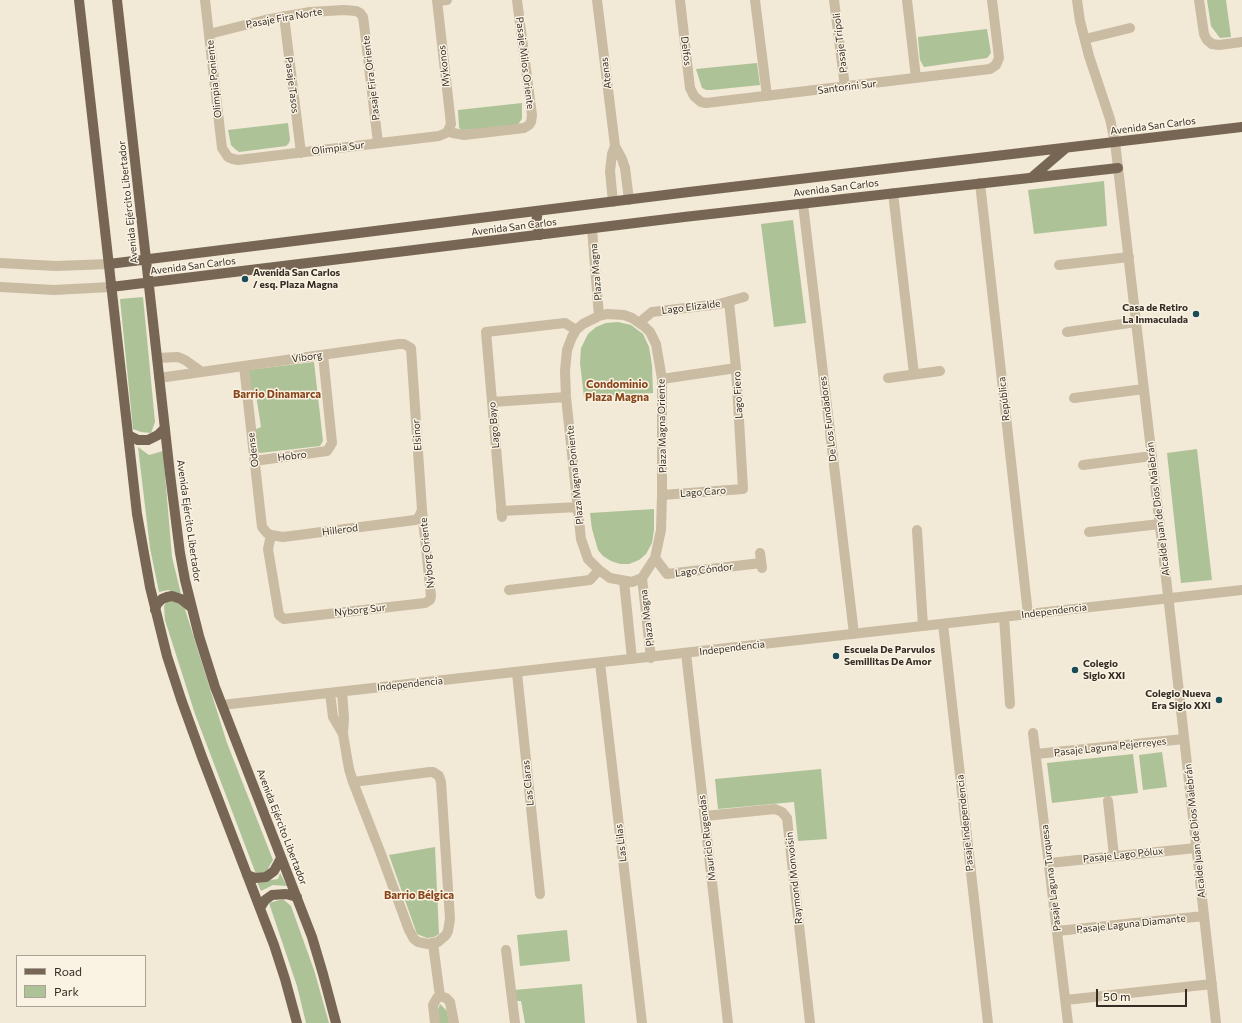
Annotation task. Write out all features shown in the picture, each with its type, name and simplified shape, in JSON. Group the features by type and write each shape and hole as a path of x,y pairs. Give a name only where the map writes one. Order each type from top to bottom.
{"main road":[{"path":"79,0 128,435 141,538 155,610 167,656 192,731 260,908 285,979 297,1023"},
{"name":"Avenida Ejército Libertador","path":"117,0 180,552 191,607 207,662 222,705 312,937 336,1023"},
{"name":"Avenida San Carlos","path":"108,264 1242,127"},
{"path":"1031,178 1066,148"},
{"path":"1030,152 1042,158 1043,168"},
{"name":"Avenida San Carlos","path":"111,287 893,193 1118,168"},
{"path":"538,211 536,223 540,236"},
{"path":"128,435 138,440 148,440 158,435 165,428"},
{"path":"155,610 157,604 162,599 172,596 182,599 191,607"},
{"path":"247,875 255,878 266,877 274,871 281,858"},
{"path":"260,908 265,900 272,896 286,894 297,897"}],"street":[{"name":"Olimpia Poniente","path":"205,0 221,143 222,148 228,157"},
{"name":"Mykonos","path":"440,0 451,124 448,131"},
{"name":"Pasaje Milos Oriente","path":"448,131 464,135 521,128 529,125 532,119 517,0"},
{"name":"Atenas","path":"597,0 615,146 625,168 629,200"},
{"name":"Delfos","path":"680,0 690,88 697,99"},
{"path":"755,0 767,96"},
{"name":"Pasaje Trípoli","path":"834,0 845,87"},
{"path":"907,0 916,78"},
{"name":"Santorini Sur","path":"697,99 701,102 711,103 993,68 996,65 999,54 992,0"},
{"name":"Alcalde Juan de Dios Malebrán","path":"1077,0 1085,39 1094,72 1110,119 1115,142 1216,1023"},
{"path":"1199,0 1204,34 1207,40 1212,44 1219,45 1242,42"},
{"name":"Pasaje Fira Norte","path":"209,34 284,16 310,12 351,10 360,13"},
{"name":"Pasaje Fira Oriente","path":"360,13 363,17 364,24 378,143"},
{"name":"Pasaje Tasos","path":"284,16 301,153"},
{"path":"1085,39 1130,28"},
{"name":"Olimpia Sur","path":"228,157 238,160 301,153 439,136 448,131"},
{"name":"Atenas","path":"613,202 610,171 612,154 615,146"},
{"name":"República","path":"980,184 1028,614"},
{"path":"893,193 914,374"},
{"name":"De Los Fundadores","path":"803,204 854,634"},
{"name":"Plaza Magna","path":"592,229 599,316"},
{"path":"1059,265 1129,257"},
{"name":"Avenida San Carlos","path":"0,263 56,266 108,264"},
{"name":"Avenida San Carlos","path":"0,287 54,290 111,287"},
{"name":"Lago Elizalde","path":"640,322 652,312 719,304 744,297"},
{"name":"Lago Fiero","path":"729,302 736,368 743,488"},
{"name":"Plaza Magna Oriente","path":"576,330 583,324 599,316 608,314 624,315 640,322 650,332 656,344 662,379 661,530 655,558 642,578"},
{"path":"1067,332 1136,322"},
{"name":"Lago Bayo","path":"576,330 565,323 486,332 501,514 578,507"},
{"name":"Plaza Magna Poniente","path":"576,330 567,350 565,371 566,397 581,539 588,559 610,578 632,582 642,578"},
{"name":"Viborg","path":"159,378 399,344 404,344 411,348"},
{"name":"Elsinor","path":"411,348 422,510"},
{"name":"Hobro","path":"254,461 327,451 329,448 332,443 323,355"},
{"path":"157,358 178,357 202,372"},
{"name":"Odense","path":"244,366 262,527 269,534"},
{"path":"662,379 736,368"},
{"path":"888,378 940,371"},
{"path":"1074,398 1144,389"},
{"path":"492,402 566,397"},
{"path":"1083,465 1152,456"},
{"name":"Lago Caro","path":"662,495 743,488"},
{"name":"Hillerod","path":"269,534 283,537 415,520 419,517 422,510"},
{"name":"Nyborg Oriente","path":"422,510 431,596"},
{"path":"1089,532 1160,524"},
{"path":"917,530 923,626"},
{"name":"Nyborg Sur","path":"269,534 268,549 279,615 284,619 425,603 430,600 431,596"},
{"name":"Lago Cóndor","path":"655,558 667,574 761,561"},
{"path":"509,590 590,580 599,570"},
{"name":"Plaza Magna","path":"642,578 651,658"},
{"name":"Plaza Magna","path":"624,581 632,660"},
{"name":"Independencia","path":"222,705 651,658 1242,590"},
{"path":"1004,617 1010,704"},
{"name":"Pasaje Independencia","path":"943,624 988,1023"},
{"name":"Mauricio Rugendas","path":"686,654 728,1023"},
{"name":"Las Lilas","path":"600,663 642,1023"},
{"name":"Las Claras","path":"517,673 540,894"},
{"path":"342,692 344,718 343,734 348,765 353,782 382,854 411,935 418,942 423,944 433,944 438,942 443,939 450,926 441,782 439,776 433,772 430,772 353,782"},
{"path":"330,693 333,717 343,734"},
{"name":"Pasaje Laguna Turquesa","path":"1033,732 1068,1023"},
{"name":"Pasaje Laguna Pejerreyes","path":"1036,754 1184,739"},
{"path":"1108,801 1114,856"},
{"name":"Raymond Monvoisin","path":"704,816 775,809 782,812 787,818 810,1023"},
{"name":"Pasaje Lago Pólux","path":"1049,863 1196,848"},
{"name":"Pasaje Laguna Diamante","path":"1057,931 1204,916"},
{"path":"433,944 440,996"},
{"path":"506,950 515,1023"},
{"path":"1066,1000 1212,984"},
{"path":"435,1023 433,1005 440,996"},
{"path":"440,996 446,998 450,1002 454,1023"}],"green space":[{"path":"1207,0 1226,0 1231,37 1220,38 1211,26"},
{"path":"987,29 991,53 987,58 924,67 920,60 918,37"},
{"path":"757,63 760,85 711,90 702,88 696,69"},
{"path":"522,103 522,119 516,127 461,130 459,127 458,110"},
{"path":"288,123 290,140 286,146 239,152 231,145 228,130"},
{"path":"1104,181 1107,226 1034,234 1028,190"},
{"path":"793,220 806,323 774,327 761,224"},
{"path":"143,297 155,422 151,433 133,429 120,299"},
{"path":"618,322 631,325 643,334 649,347 652,365 653,393 584,397 580,363 581,348 588,334 596,327 606,323"},
{"name":"Barrio Dinamarca","path":"314,362 323,441 320,446 260,453 257,450 254,430 261,427 256,395 251,396 248,370"},
{"path":"138,447 149,455 163,451 172,557 181,594 168,590 159,592 150,548"},
{"path":"1197,449 1212,580 1181,583 1167,453"},
{"path":"654,509 654,530 652,543 646,554 639,560 629,564 620,564 603,556 598,550 592,529 590,513"},
{"path":"173,600 184,606 227,743 273,860 266,872 256,874 195,714 165,620 164,606 167,601"},
{"path":"1162,752 1167,787 1143,790 1139,755"},
{"path":"1133,754 1138,793 1052,803 1047,763"},
{"path":"821,769 827,839 798,841 794,802 718,809 715,779"},
{"path":"435,847 439,934 434,937 427,938 417,934 389,855"},
{"path":"280,873 287,886 273,885 261,891 257,882 278,879"},
{"path":"283,899 291,906 314,970 329,1023 306,1023 297,986 269,903"},
{"path":"567,930 570,961 520,966 517,935"},
{"path":"582,984 585,1023 525,1023 521,1001 514,1001 514,990"},
{"path":"440,1004 447,1011 449,1023 439,1023 437,1013"}],"place":[{"name":"Avenida San Carlos / esq. Plaza Magna","path":"245,279"},
{"name":"Casa de Retiro La Inmaculada","path":"1196,314"},
{"name":"Escuela De Parvulos Semillitas De Amor","path":"836,656"},
{"name":"Colegio Siglo XXI","path":"1075,670"},
{"name":"Colegio Nueva Era Siglo XXI","path":"1219,700"}],"district":[{"name":"Condominio Plaza Magna","path":"617,390"},
{"name":"Barrio Dinamarca","path":"277,394"},
{"name":"Barrio Bélgica","path":"419,895"}]}
